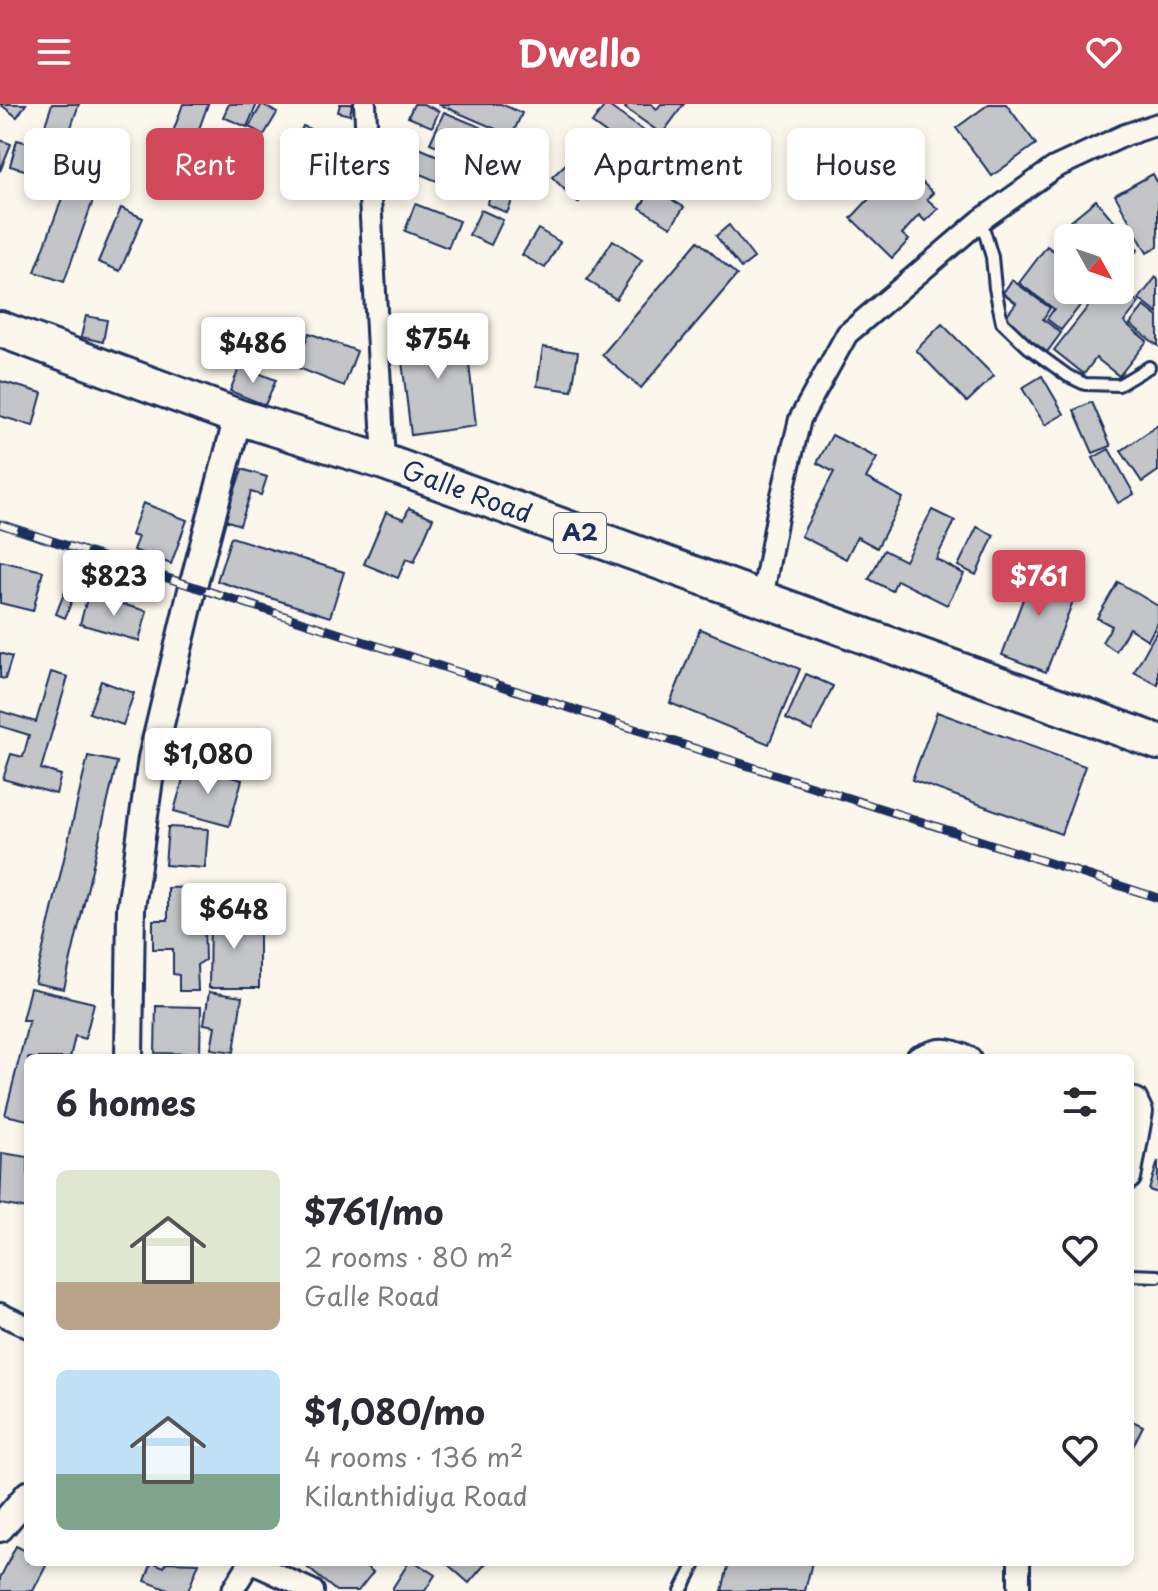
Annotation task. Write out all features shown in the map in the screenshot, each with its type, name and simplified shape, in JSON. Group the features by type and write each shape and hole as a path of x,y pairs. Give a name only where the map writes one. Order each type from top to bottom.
{"highway":[{"name":"Galle Road","path":"0,329 238,417 384,462 1158,742"}],"street":[{"path":"365,104 384,462"},
{"path":"762,599 800,419 847,334 981,220 1054,168 1125,135 1158,124"},
{"path":"129,1054 131,908 152,758 238,417"},
{"path":"925,1054 935,1049 961,1054"},
{"path":"1134,1099 1142,1112 1134,1156"},
{"path":"0,1314 24,1325"},
{"path":"0,1528 24,1500"},
{"path":"232,1591 248,1566"},
{"path":"1019,1566 1019,1591"},
{"path":"288,1570 313,1591"}],"lane":[{"path":"981,220 992,257 1002,322 1028,347 1068,376 1085,384 1119,385 1149,367"},
{"path":"1134,1275 1158,1276"},
{"path":"681,1591 694,1566"}],"building":[{"path":"0,104 26,104 17,117"},
{"path":"52,104 79,104 71,128 45,125"},
{"path":"183,104 208,104 199,128 174,128"},
{"path":"229,104 257,104 247,127 223,117"},
{"path":"262,104 277,113 264,135 264,128 249,127"},
{"path":"340,104 352,104 350,115 338,112"},
{"path":"414,104 423,104 439,111 432,127 408,117"},
{"path":"438,104 501,104 522,113 515,128 494,128"},
{"path":"606,104 640,128 599,128 592,123"},
{"path":"628,104 651,104 657,109 661,104 684,104 666,128 653,128 625,108"},
{"path":"989,104 1006,104 1036,144 992,176 956,128"},
{"path":"444,112 480,127 480,128 437,128"},
{"path":"0,140 11,144 0,171"},
{"path":"17,140 24,142 24,170 10,166"},
{"path":"419,148 435,155 435,180 419,174"},
{"path":"565,165 565,190 552,177"},
{"path":"1153,174 1158,184 1158,247 1147,253 1134,224 1131,224 1115,195"},
{"path":"925,185 933,193 927,199 938,209 925,221 919,215 902,234 909,240 892,258 851,218 868,200 925,200"},
{"path":"61,200 93,200 64,282 35,272"},
{"path":"489,200 513,200 507,213 487,204"},
{"path":"645,200 672,200 684,207 671,227 640,208"},
{"path":"1096,200 1116,224 1066,224"},
{"path":"415,204 459,221 448,248 405,231"},
{"path":"121,208 143,218 120,271 98,262"},
{"path":"481,210 503,220 491,245 469,235"},
{"path":"729,225 754,258 741,268 716,236"},
{"path":"538,229 560,242 545,268 522,255"},
{"path":"613,240 642,260 616,299 587,280"},
{"path":"698,241 737,275 641,388 602,355"},
{"path":"1047,246 1054,251 1054,304 1081,304 1061,330 1047,319 1054,309 1019,283"},
{"path":"1156,277 1158,280 1158,314 1139,299"},
{"path":"1012,280 1050,308 1043,319 1061,333 1047,352 1003,320 1016,303 1003,293"},
{"path":"1134,299 1139,303 1124,322 1147,341 1119,376 1096,358 1084,374 1054,350 1090,304 1134,304"},
{"path":"1144,306 1158,317 1158,346 1130,324"},
{"path":"86,316 107,320 103,342 81,337"},
{"path":"942,324 994,376 967,402 916,350"},
{"path":"465,328 476,426 411,435 399,336"},
{"path":"309,333 357,351 344,386 296,367"},
{"path":"543,347 578,352 572,391 537,386"},
{"path":"240,366 276,380 265,405 230,391"},
{"path":"1042,376 1064,414 1045,425 1022,388"},
{"path":"0,381 42,393 33,426 0,416"},
{"path":"1092,402 1111,446 1093,453 1074,410"},
{"path":"1158,425 1158,471 1142,482 1121,451"},
{"path":"832,435 877,458 866,478 903,498 877,548 857,537 846,559 801,536 834,472 817,463"},
{"path":"1109,449 1134,494 1118,503 1093,458"},
{"path":"242,469 267,477 261,495 251,492 240,525 225,520"},
{"path":"143,503 187,520 171,564 133,550 138,537 131,535"},
{"path":"409,508 433,518 414,562 406,559 398,578 364,564 386,512 404,519"},
{"path":"932,510 955,521 936,559 964,574 947,605 897,580 892,591 869,579 884,550 905,561"},
{"path":"977,527 994,535 976,575 958,566"},
{"path":"231,537 344,572 330,617 217,581"},
{"path":"0,561 43,571 33,611 0,603"},
{"path":"1025,565 1079,585 1046,672 1002,655 1023,599 1015,596"},
{"path":"1118,582 1158,606 1158,622 1148,640 1129,628 1116,651 1102,642 1112,626 1097,618"},
{"path":"67,586 76,590 65,618 56,614"},
{"path":"88,595 147,611 139,641 80,624"},
{"path":"700,629 800,669 769,744 670,703"},
{"path":"1158,629 1158,685 1134,672"},
{"path":"0,653 12,657 5,679 0,678"},
{"path":"51,672 68,677 41,769 61,775 56,794 3,779 11,754 23,757 29,735 0,726 0,711 36,722"},
{"path":"806,674 833,686 812,731 786,719"},
{"path":"101,681 134,693 123,725 89,713"},
{"path":"937,712 1085,766 1061,834 912,780"},
{"path":"88,756 117,762 64,989 35,983"},
{"path":"187,765 242,780 229,826 174,811"},
{"path":"168,827 208,829 205,868 165,865"},
{"path":"199,887 199,924 204,924 205,960 197,965 198,991 179,991 179,975 173,974 173,949 153,949 153,920 168,920 168,888"},
{"path":"210,914 259,914 259,988 209,988"},
{"path":"30,988 94,1003 85,1039 75,1036 71,1054 24,1054 24,1119 5,1115 29,1020 22,1020"},
{"path":"209,992 242,997 234,1052 211,1049 215,1026 204,1024"},
{"path":"156,1006 201,1007 200,1054 155,1053"},
{"path":"2,1153 24,1156 24,1208 0,1204"},
{"path":"1158,1161 1158,1193 1149,1190"},
{"path":"1134,1422 1143,1426 1134,1444"},
{"path":"16,1546 24,1550 24,1566 46,1566 33,1591 0,1591 0,1578"},
{"path":"151,1566 198,1566 188,1591 171,1591 145,1581"},
{"path":"305,1566 366,1566 373,1572 358,1591 336,1591"},
{"path":"406,1566 421,1566 435,1575 425,1591 392,1589"},
{"path":"450,1566 484,1566 469,1583"},
{"path":"728,1566 811,1566 805,1591 722,1591"}],"railway":[{"path":"0,524 1158,898"}]}
